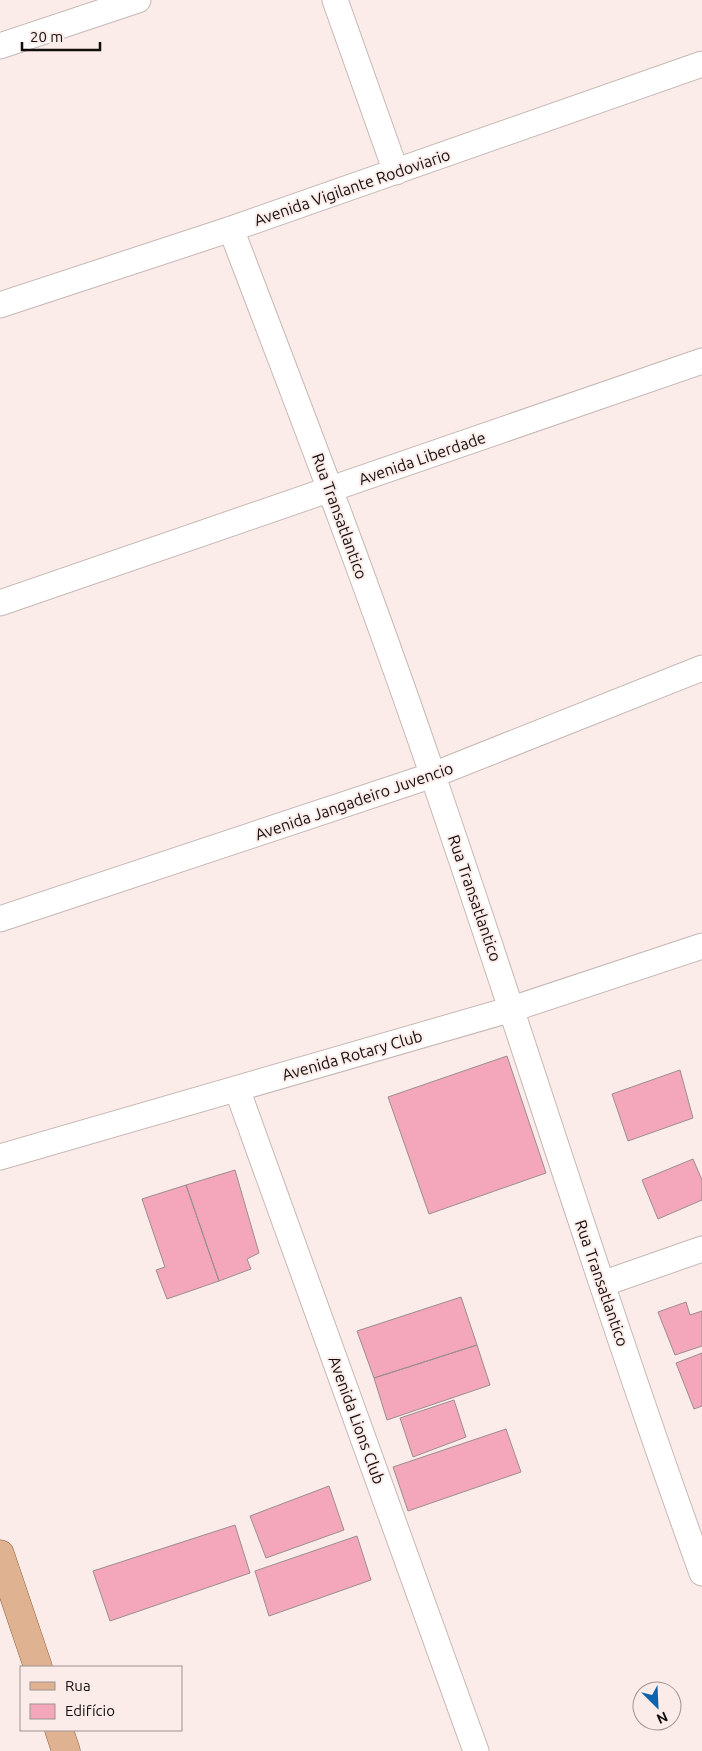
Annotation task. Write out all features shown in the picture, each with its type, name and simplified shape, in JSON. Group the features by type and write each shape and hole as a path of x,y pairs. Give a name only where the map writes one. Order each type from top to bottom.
{"main road":[{"path":"0,1554 38,1666"},
{"path":"58,1731 66,1751"}],"street":[{"path":"0,46 138,0"},
{"path":"335,0 396,172"},
{"name":"Avenida Vigilante Rodoviario","path":"0,305 231,229 702,64"},
{"name":"Rua Transatlantico","path":"231,229 330,490 433,776 602,1284 697,1542 702,1573"},
{"name":"Avenida Liberdade","path":"0,603 702,361"},
{"name":"Avenida Jangadeiro Juvencio","path":"0,919 433,776 702,668"},
{"name":"Avenida Rotary Club","path":"0,1158 512,1009 702,946"},
{"name":"Avenida Lions Club","path":"237,1089 476,1751"},
{"path":"602,1284 702,1248"}],"building":[{"path":"507,1056 546,1173 429,1214 388,1097"},
{"path":"680,1070 693,1118 628,1141 612,1094"},
{"path":"693,1159 702,1180 702,1200 658,1219 642,1180"},
{"path":"235,1170 259,1253 247,1259 251,1269 219,1281 186,1185"},
{"path":"186,1185 219,1281 167,1299 156,1270 165,1267 142,1199"},
{"path":"461,1297 477,1345 374,1378 357,1331"},
{"path":"686,1302 690,1315 702,1311 702,1346 675,1355 658,1312"},
{"path":"477,1345 490,1385 387,1420 374,1378"},
{"path":"702,1353 702,1406 694,1409 676,1363"},
{"path":"454,1400 466,1437 413,1457 400,1418"},
{"path":"506,1429 521,1472 408,1511 393,1467"},
{"path":"329,1486 344,1530 266,1558 250,1516"},
{"path":"235,1525 250,1573 110,1621 93,1571"},
{"path":"357,1536 371,1580 269,1616 255,1571"}]}
